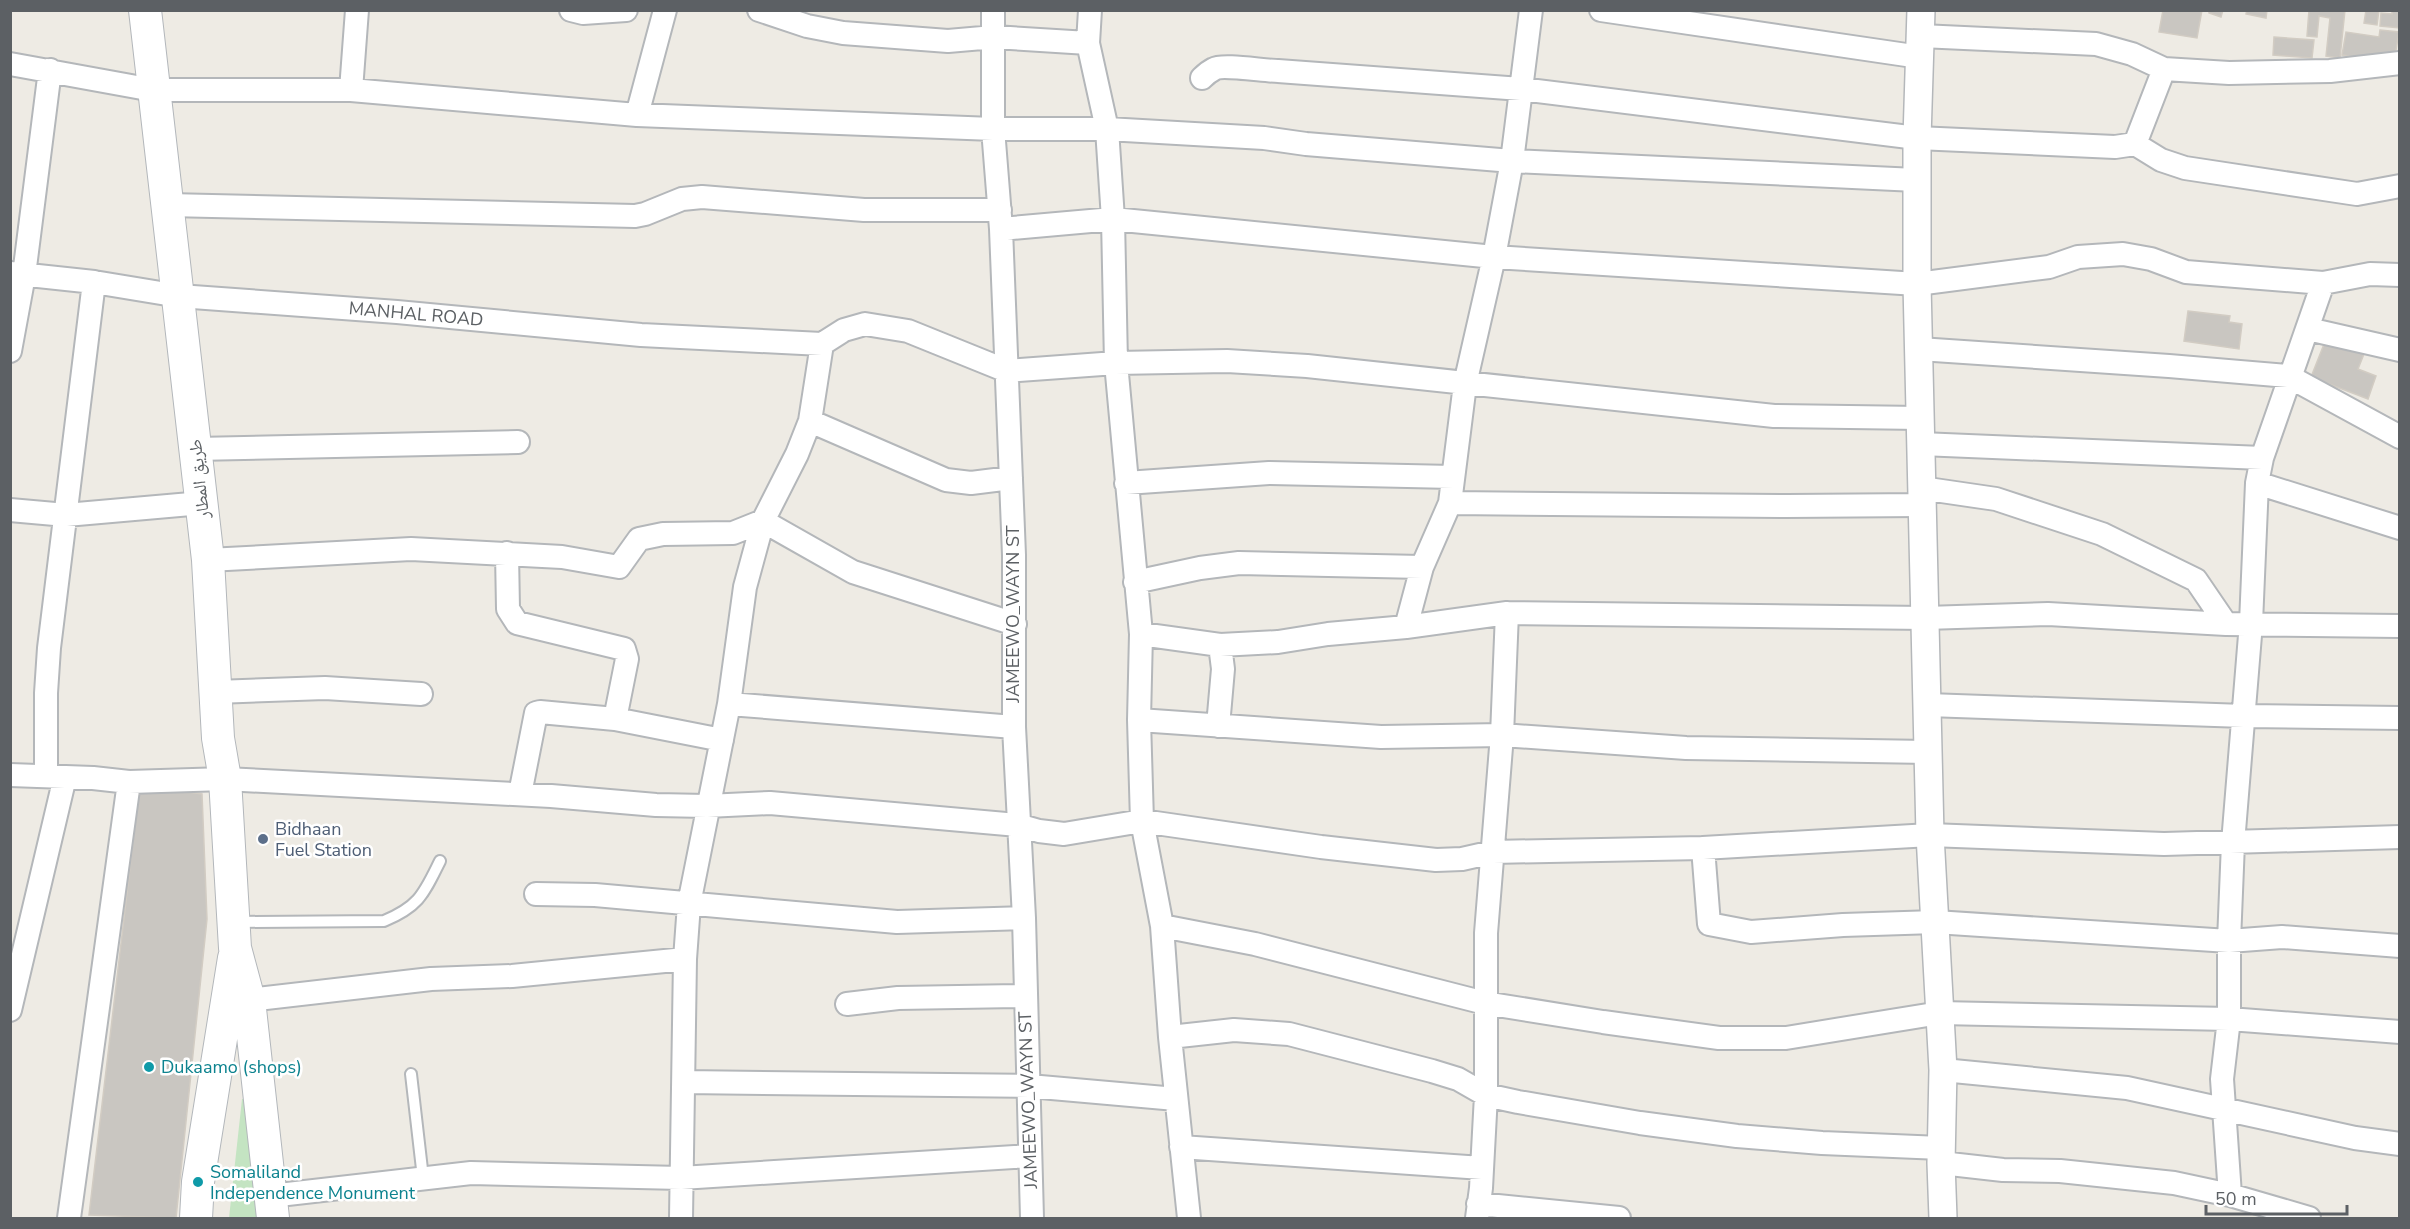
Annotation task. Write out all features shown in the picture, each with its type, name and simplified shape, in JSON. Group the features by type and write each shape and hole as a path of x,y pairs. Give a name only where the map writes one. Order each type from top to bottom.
{"main road":[{"name":"طريق المطار","path":"145,10 208,560 218,738 225,779 235,935 249,1000 272,1207"},
{"name":"طريق المطار","path":"196,1218 198,1182 235,935"}],"street":[{"path":"351,90 357,10"},
{"path":"571,10 583,13 626,10"},
{"path":"638,115 665,10"},
{"path":"759,10 807,26 843,33 948,41 994,37 1088,43"},
{"name":"JAMEEWO_WAYN ST","path":"993,10 993,129 1001,220 1011,478 1015,624 1014,727 1024,918 1032,1218"},
{"path":"1090,10 1088,43 1107,129 1113,219 1116,363 1141,633 1139,720 1142,821 1162,926 1170,1037 1189,1218"},
{"path":"1406,627 1422,567 1450,503 1465,384 1494,257 1512,161 1531,10"},
{"path":"1601,10 1921,34 2096,44 2132,54 2164,69 2229,73 2330,71 2400,63"},
{"path":"1921,34 1916,180 1918,349 1930,835 1943,1070 1941,1156 1944,1218"},
{"path":"10,64 153,90 351,90 638,115 993,129 1107,129 1264,138 1306,144 1512,161 1916,180"},
{"path":"1202,78 1214,69 1225,66 1255,71 1278,70 1521,89 1917,138 2115,147 2135,144 2161,160 2195,170 2356,194 2400,186"},
{"path":"2135,144 2164,69"},
{"path":"10,351 17,274 50,70"},
{"path":"168,205 635,216 682,199 702,197 1001,220 1113,219 1494,257 1917,284 2049,267 2078,257 2123,254 2151,259 2186,272 2323,283 2370,274 2400,275"},
{"name":"MANHAL ROAD","path":"17,274 94,282 179,296 397,312 640,335 822,344"},
{"path":"10,1010 56,777 46,693 49,648 94,282"},
{"path":"2230,1195 2223,1079 2229,1019 2232,843 2251,623 2257,483 2262,458 2289,376 2323,283"},
{"path":"681,1218 685,959 689,904 729,704 745,587 763,521 797,454 810,421 822,344 844,330 865,324 908,331 1007,371 1116,363 1227,361 1307,366 1783,417 1833,416 1921,431 2262,458"},
{"path":"2308,329 2400,350"},
{"path":"1918,349 2289,376 2400,437"},
{"path":"810,421 946,480 971,483 1011,478"},
{"path":"196,448 518,442"},
{"path":"1126,483 1269,473 1454,477"},
{"path":"2257,483 2400,528"},
{"path":"1450,503 1787,506 1922,497 1996,499 2102,534 2196,580 2226,624"},
{"path":"10,510 66,515 202,503"},
{"path":"208,560 411,549 562,557 619,567 639,538 663,534 733,533 763,521"},
{"path":"763,521 854,572 1015,624"},
{"path":"507,553 508,609 517,624 624,649 627,659 615,719"},
{"path":"1136,582 1200,568 1239,564 1422,567"},
{"path":"1141,633 1220,645 1278,642 1507,613 1926,618 2048,614 2226,624 2400,626"},
{"path":"1507,613 1502,735 1485,933 1486,1095 1482,1168 1490,1212 1619,1218"},
{"path":"1218,726 1223,669 1220,645"},
{"path":"216,692 325,688 421,694"},
{"path":"729,704 1014,727"},
{"path":"1928,705 2244,716 2400,718"},
{"path":"520,794 534,717 540,712 615,719 722,740"},
{"path":"1139,720 1381,737 1502,735 1686,748 1928,752"},
{"path":"10,775 129,782 225,779 520,794 656,805 707,806 770,803 1018,825 1039,831 1064,834 1142,821 1321,847 1436,860 1462,859 1493,852 1703,848 1930,835 2164,844 2400,837"},
{"path":"69,1218 129,782"},
{"path":"1703,848 1709,924 1751,932 1843,925 1935,922 2229,941 2282,937 2400,946"},
{"path":"536,894 596,895 897,922 1024,918"},
{"path":"1162,926 1255,944 1485,1003 1719,1038 1786,1038 1940,1013 2229,1019 2400,1032"},
{"path":"249,1000 431,979 512,976 685,959"},
{"path":"847,1004 898,998 1025,996"},
{"path":"1170,1037 1234,1030 1289,1034 1458,1079 1486,1095 1640,1123 1737,1136 1941,1156 2003,1170 2060,1171 2174,1183 2230,1195 2309,1218"},
{"path":"1943,1070 2127,1088 2355,1138 2400,1144"},
{"path":"684,1082 1029,1086 1176,1099"},
{"path":"1181,1147 1482,1168"},
{"path":"272,1207 423,1178 471,1173 681,1178 1029,1156"}],"lane":[{"path":"235,935 384,921 405,912 423,896 440,861"},
{"path":"411,1074 423,1178"}],"green space":[{"path":"242,1099 253,1099 264,1218 229,1218"}],"building":[{"path":"2163,10 2202,10 2197,38 2159,32"},
{"path":"2209,10 2223,10 2221,17 2209,13"},
{"path":"2247,10 2267,10 2266,18 2246,14"},
{"path":"2309,10 2345,10 2340,58 2326,56 2330,18 2319,16 2317,37 2307,36"},
{"path":"2366,10 2379,10 2377,25 2364,23"},
{"path":"2392,10 2400,10 2400,28 2380,26 2381,13 2392,14"},
{"path":"2380,30 2399,32 2394,62 2342,55 2346,32 2379,37"},
{"path":"2274,37 2314,40 2312,58 2273,55"},
{"path":"2188,311 2230,316 2229,322 2242,324 2239,349 2184,341"},
{"path":"2330,329 2368,344 2358,369 2376,376 2368,399 2311,377"},
{"name":"Dukaamo (shops)","path":"175,790 202,794 207,919 176,1218 89,1215 139,791"}],"place":[{"name":"Bidhaan Fuel Station","path":"263,839"},
{"name":"Dukaamo (shops)","path":"149,1067"},
{"name":"Somaliland Independence Monument","path":"198,1182"}]}
